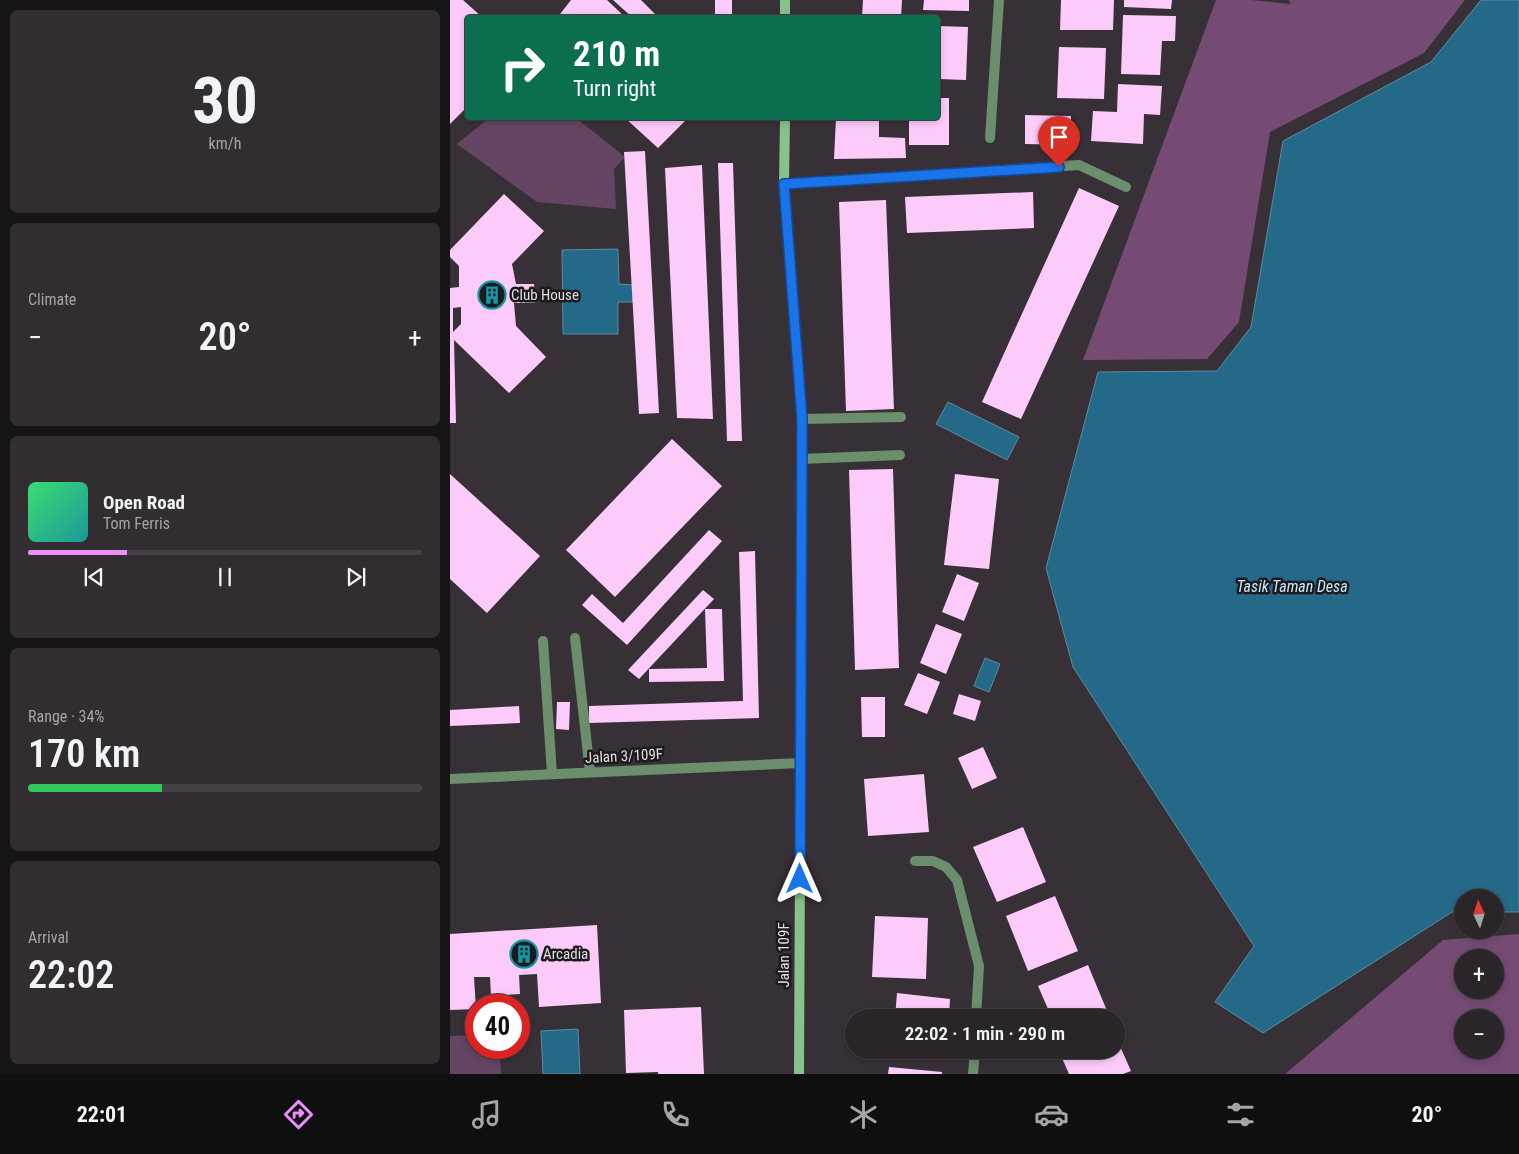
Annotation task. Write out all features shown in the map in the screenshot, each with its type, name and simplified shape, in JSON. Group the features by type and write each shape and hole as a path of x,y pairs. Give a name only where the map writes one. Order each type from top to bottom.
{"street":[{"path":"785,0 785,15"},
{"path":"990,138 999,0"},
{"name":"Jalan 109F","path":"785,120 784,184 802,419 799,1074"},
{"path":"784,184 1079,166 1126,187"},
{"path":"802,419 901,417"},
{"path":"802,459 900,454"},
{"path":"575,638 590,772"},
{"path":"543,641 552,774"},
{"name":"Jalan 3/109F","path":"450,779 800,763"},
{"path":"915,860 933,862 946,867 956,880 978,966 976,1009"},
{"path":"973,1074 974,1059"}],"shaded area":[{"path":"1216,0 1251,0 1291,4 1289,0 1465,0 1424,53 1270,132 1239,322 1207,359 1083,360"},
{"path":"487,120 579,120 625,157 614,169 616,209 537,202 457,144"},
{"path":"1519,934 1519,1074 1285,1074 1443,940 1504,939 1504,935"},
{"path":"465,1035 465,1059 500,1059 501,1074 450,1074 450,1036"}],"water":[{"name":"Tasik Taman Desa","path":"1481,0 1519,0 1519,912 1504,912 1504,889 1454,889 1454,912 1263,1033 1215,1002 1254,946 1073,667 1046,568 1098,372 1217,371 1251,327 1283,141 1431,62"},
{"path":"618,249 619,284 633,285 633,302 618,302 618,334 563,334 562,250"},
{"path":"948,402 1019,437 1007,460 936,424"},
{"path":"985,658 1000,664 989,692 974,686"},
{"path":"578,1029 580,1074 543,1074 541,1031"}],"building":[{"path":"450,0 463,0 480,15 465,15 465,109 450,124"},
{"path":"571,0 607,0 623,15 559,15"},
{"path":"613,0 641,0 656,15 630,15"},
{"path":"715,0 732,0 732,15 715,15"},
{"path":"863,0 902,0 901,15 862,15"},
{"path":"924,0 969,0 969,11 923,10"},
{"path":"1061,0 1114,0 1113,30 1060,30"},
{"path":"1124,0 1172,0 1171,9 1124,7"},
{"path":"1123,15 1176,16 1175,41 1162,41 1160,75 1121,74"},
{"path":"940,26 968,27 966,80 940,79"},
{"path":"1059,47 1106,48 1104,99 1057,98"},
{"path":"1118,84 1162,86 1160,115 1144,114 1143,144 1091,141 1093,111 1117,112"},
{"path":"940,98 949,98 949,145 909,145 909,120 940,120"},
{"path":"1025,115 1071,116 1071,145 1025,144"},
{"path":"627,120 686,120 658,148"},
{"path":"836,120 879,120 879,137 905,138 906,158 834,159"},
{"path":"645,151 659,413 639,414 624,152"},
{"path":"718,163 733,163 742,441 727,441"},
{"path":"702,165 713,419 677,418 665,168"},
{"path":"1079,188 1119,206 1021,419 982,402"},
{"path":"1033,192 1034,228 907,233 905,197"},
{"name":"Club House","path":"504,194 544,231 512,264 516,284 534,284 535,303 514,303 516,326 546,357 509,393 454,340 456,423 450,423 450,288 459,287 459,266 450,257 450,250","holes":["461,307 461,324 453,332 453,308"]},
{"path":"886,200 894,409 846,411 839,202"},
{"path":"672,439 722,486 615,597 566,550"},
{"path":"893,469 899,668 855,670 849,470"},
{"path":"450,474 540,556 487,613 450,579"},
{"path":"955,474 999,479 989,569 944,565"},
{"path":"709,530 722,541 627,645 582,605 592,594 623,623"},
{"path":"755,551 759,718 589,723 589,706 743,701 739,552"},
{"path":"957,574 979,583 964,621 942,612"},
{"path":"703,590 714,599 639,679 628,670"},
{"path":"705,609 722,609 724,681 649,682 649,669 707,668"},
{"path":"936,624 962,634 946,674 920,663"},
{"path":"918,673 940,682 927,714 904,705"},
{"path":"959,694 981,701 975,721 953,714"},
{"path":"861,697 885,697 885,737 862,737"},
{"path":"557,702 570,702 569,730 556,729"},
{"path":"519,706 520,723 450,726 450,710"},
{"path":"983,747 997,778 972,789 958,758"},
{"path":"924,774 929,832 868,836 864,779"},
{"path":"1023,827 1046,882 997,902 973,847"},
{"path":"1055,896 1078,951 1028,971 1006,916"},
{"path":"875,916 928,918 926,979 872,977"},
{"name":"Arcadia","path":"597,925 601,1003 539,1007 537,974 519,975 520,994 491,994 490,977 474,977 475,994 465,994 465,1009 450,1010 450,934"},
{"path":"1088,965 1106,1009 1048,1009 1038,986"},
{"path":"897,993 950,999 949,1009 896,1009"},
{"path":"701,1007 704,1074 626,1073 624,1010"},
{"path":"1125,1057 1131,1071 1123,1074 1069,1074 1062,1059 1125,1059"},
{"path":"889,1067 942,1072 942,1074 888,1074"}],"place":[{"name":"Club House","path":"492,295"},
{"name":"Arcadia","path":"524,954"}],"route":[{"path":"800,879 802,419 784,184 1059,167"}]}
